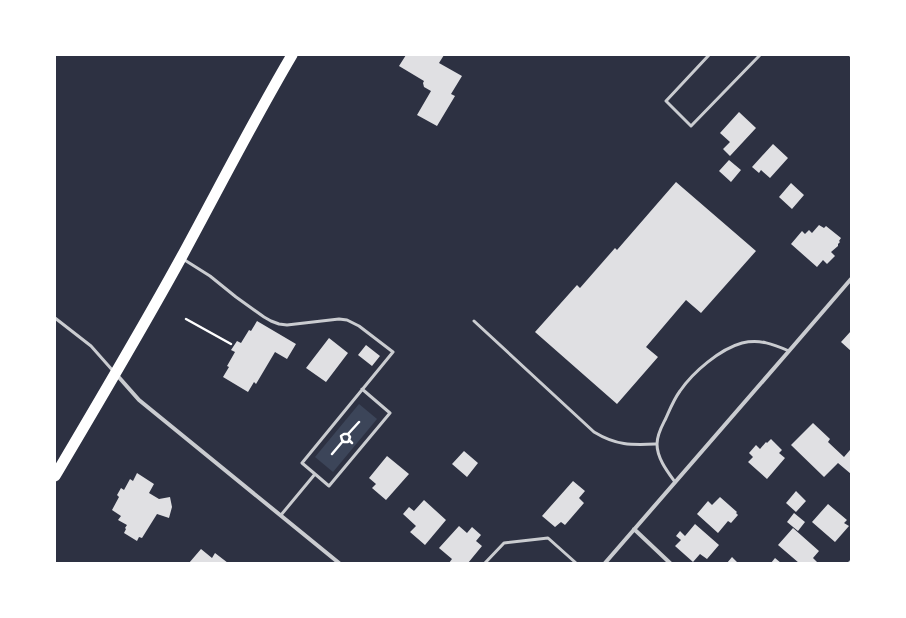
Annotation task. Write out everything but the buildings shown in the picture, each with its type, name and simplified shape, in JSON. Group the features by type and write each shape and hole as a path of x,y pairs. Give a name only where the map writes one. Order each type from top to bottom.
{"highway":[{"path":"55,476 181,258 244,139 292,55"}],"street":[{"path":"605,563 851,279"},
{"path":"115,374 139,400 339,563"},
{"path":"634,529 670,563"}],"lane":[{"path":"709,55 666,101 691,126 760,55"},
{"path":"181,258 210,276 236,297 279,324 287,325 339,319 348,320 359,326 393,352 362,389 302,463 329,486 390,413 362,389"},
{"path":"55,318 91,346 115,374"},
{"path":"474,321 594,432 604,438 618,443 657,444"},
{"path":"676,482 666,469 658,453 658,436 674,401 692,376 729,348 742,343 756,341 774,344 789,351"},
{"path":"281,515 315,474"},
{"path":"485,563 504,543 548,538 576,563"}],"path":[{"path":"186,318 231,344"},
{"path":"343,441 341,438 342,435 348,434 359,422"},
{"path":"332,454 343,441 346,442 349,440 350,437 348,434"}],"shaded area":[{"path":"359,404 377,419 333,472 315,457"}]}
